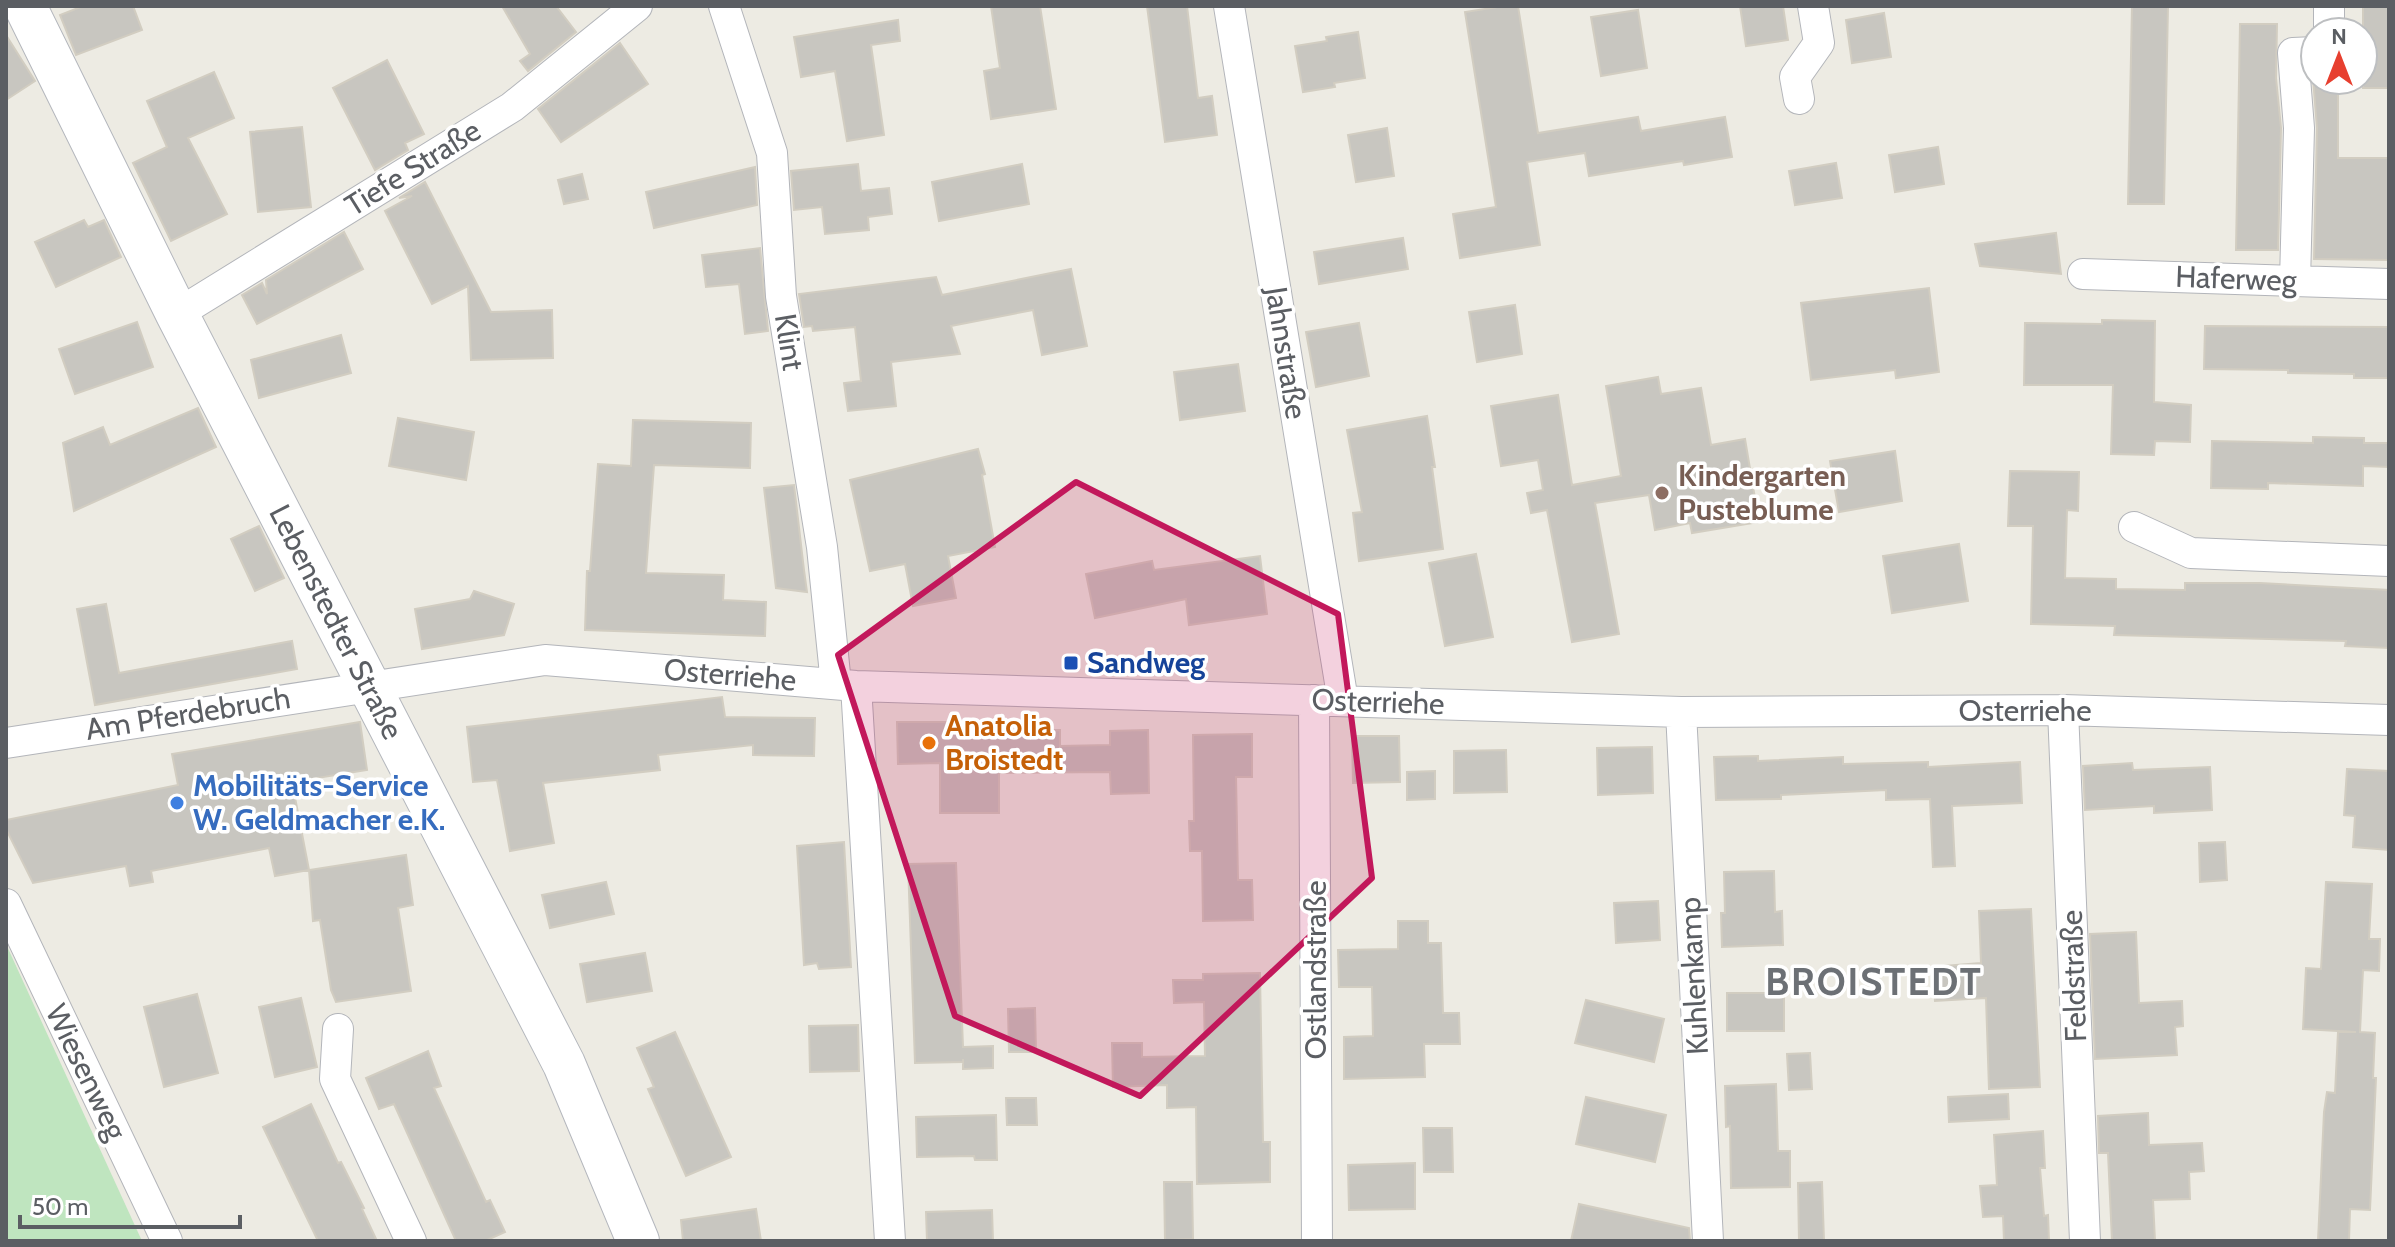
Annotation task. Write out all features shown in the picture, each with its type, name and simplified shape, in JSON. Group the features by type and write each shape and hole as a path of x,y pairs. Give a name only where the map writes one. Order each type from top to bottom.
{"street":[{"name":"Lebenstedter Straße","path":"25,6 177,314 564,1064 638,1241"},
{"name":"Tiefe Straße","path":"177,314 512,107 637,6"},
{"name":"Klint","path":"724,6 772,153 781,296 846,685"},
{"name":"Jahnstraße","path":"1229,6 1328,700"},
{"path":"1799,99 1795,77 1819,43 1813,6"},
{"path":"2295,281 2299,128 2293,53 2299,53"},
{"name":"Haferweg","path":"2083,274 2389,284"},
{"path":"2134,527 2191,553 2389,561"},
{"name":"Osterriehe","path":"369,686 545,660 846,685 1681,712 2063,710 2389,720"},
{"path":"846,685 890,1241"},
{"name":"Am Pferdebruch","path":"6,743 369,686"},
{"name":"Ostlandstraße","path":"1317,1241 1328,700"},
{"name":"Feldstraße","path":"2063,710 2085,1241"},
{"name":"Kuhlenkamp","path":"1681,712 1708,1241"},
{"name":"Wiesenweg","path":"6,904 167,1241"},
{"path":"338,1029 335,1079 411,1241"}],"highlighted area":[{"path":"1076,482 1338,614 1372,878 1140,1096 955,1016 838,655"}],"green space":[{"path":"6,944 142,1241 6,1241"}],"building":[{"path":"83,6 133,6 142,30 76,55 60,15"},
{"path":"502,6 556,6 576,32 528,71 520,61 530,54"},
{"path":"991,6 1040,6 1056,109 991,119 984,71 1000,68"},
{"path":"1147,6 1187,6 1198,98 1212,96 1217,135 1165,142"},
{"path":"1518,6 1538,133 1638,117 1641,131 1725,117 1732,157 1684,165 1683,161 1589,176 1585,153 1527,162 1540,245 1460,258 1453,214 1496,207 1465,12"},
{"path":"1740,6 1783,6 1788,40 1746,46"},
{"path":"2132,6 2168,6 2164,204 2128,204"},
{"path":"2363,6 2389,6 2389,88 2379,88 2379,16 2363,16"},
{"path":"1638,10 1647,68 1601,76 1591,17"},
{"path":"1884,13 1891,57 1852,63 1846,20"},
{"path":"898,20 900,41 871,45 884,135 847,141 835,71 801,77 794,37"},
{"path":"2240,24 2277,24 2276,78 2281,128 2278,250 2236,250"},
{"path":"1358,32 1365,78 1303,92 1295,46"},
{"path":"6,35 35,81 6,100"},
{"path":"620,43 648,84 561,142 538,109"},
{"path":"387,60 424,134 405,143 408,150 375,170 333,88"},
{"path":"214,72 234,118 188,138 227,214 171,241 133,163 167,147 147,101"},
{"path":"2314,96 2338,96 2338,158 2389,158 2389,260 2314,259 2317,128"},
{"path":"302,127 311,207 258,212 250,132"},
{"path":"1387,128 1394,176 1356,182 1348,135"},
{"path":"1938,147 1944,184 1895,192 1889,155"},
{"path":"1836,163 1842,198 1795,205 1789,171"},
{"path":"858,164 861,191 889,188 892,214 868,217 869,230 825,234 822,207 794,210 791,171"},
{"path":"1022,164 1029,204 939,221 932,182"},
{"path":"755,167 757,205 654,228 646,192"},
{"path":"582,174 588,199 564,204 558,180"},
{"path":"425,182 491,312 552,310 553,358 471,360 468,286 432,304 385,211 412,196 399,198"},
{"path":"84,220 88,227 104,220 121,257 56,287 35,242"},
{"path":"344,232 363,269 257,324 242,295 262,283 267,294 266,280"},
{"path":"2056,233 2061,274 1980,266 1975,244"},
{"path":"1403,238 1408,269 1319,284 1314,252"},
{"path":"760,248 768,331 745,334 739,284 706,287 702,255"},
{"path":"1071,269 1087,346 1042,355 1033,310 951,326 960,354 891,362 896,406 848,411 844,383 861,381 855,327 813,331 812,326 804,327 799,294 936,277 942,295"},
{"path":"1929,288 1939,372 1896,378 1895,370 1811,380 1801,303"},
{"path":"1515,305 1522,354 1477,362 1469,312"},
{"path":"2102,320 2155,321 2154,402 2191,405 2190,442 2155,441 2154,455 2111,454 2113,385 2024,385 2025,323 2102,324"},
{"path":"137,322 153,367 75,394 59,349"},
{"path":"1359,323 1369,376 1316,387 1306,332"},
{"path":"2205,326 2389,327 2389,378 2288,373 2288,370 2204,369"},
{"path":"341,335 351,373 259,398 251,360"},
{"path":"1238,364 1245,411 1180,420 1174,372"},
{"path":"1658,377 1661,394 1701,388 1711,445 1745,439 1759,522 1692,533 1690,523 1655,530 1649,495 1595,503 1619,634 1572,642 1547,510 1531,513 1527,493 1543,490 1538,460 1501,466 1491,406 1558,395 1572,485 1621,476 1606,386"},
{"path":"198,408 216,447 74,511 63,443 103,427 110,445"},
{"path":"1427,416 1443,549 1359,561 1353,513 1362,512 1347,430"},
{"path":"398,418 474,432 466,480 389,466"},
{"path":"633,420 751,423 750,468 654,465 646,573 724,575 723,600 766,602 765,636 585,630 587,571 590,571 598,464 631,466"},
{"path":"2313,437 2364,438 2364,443 2389,443 2389,467 2363,466 2363,486 2268,483 2268,489 2211,488 2212,441 2313,443"},
{"path":"978,449 985,474 982,475 995,547 948,556 956,598 913,606 905,564 870,571 850,480"},
{"path":"1895,451 1902,501 1839,512 1830,461"},
{"path":"2010,471 2079,472 2078,511 2067,510 2065,578 2116,579 2116,589 2185,590 2185,583 2260,583 2389,590 2389,648 2345,646 2346,641 2114,635 2115,626 2031,624 2033,526 2008,526"},
{"path":"794,485 807,592 776,588 764,488"},
{"path":"259,526 284,578 255,591 231,539"},
{"path":"1959,544 1968,601 1892,613 1883,556"},
{"path":"1476,554 1493,637 1445,646 1429,563"},
{"path":"1260,556 1267,614 1189,625 1186,599 1095,618 1086,574 1152,561 1154,570"},
{"path":"474,591 514,604 504,635 422,649 415,609 470,599"},
{"path":"106,604 119,673 292,641 297,669 95,705 77,609"},
{"path":"722,697 725,717 815,718 814,756 753,755 753,745 658,755 660,770 543,783 554,843 510,851 497,780 473,782 467,727"},
{"name":"Mobilitäts-Service W. Geldmacher e.K.","path":"360,722 367,770 292,782 309,870 275,876 269,848 151,871 153,882 130,886 126,866 33,883 6,829 6,820 178,785 172,754"},
{"path":"897,722 999,722 999,731 1060,730 1060,746 1110,745 1110,731 1148,730 1149,793 1111,794 1110,772 999,773 999,813 940,813 940,763 898,764"},
{"path":"1252,734 1252,777 1236,777 1238,880 1252,880 1253,920 1203,921 1202,851 1190,851 1189,821 1194,821 1193,735"},
{"path":"1352,736 1399,736 1400,782 1353,783"},
{"path":"1652,747 1653,793 1598,795 1597,748"},
{"path":"1506,750 1507,792 1454,793 1454,751"},
{"path":"1758,756 1758,761 1843,757 1843,764 1928,762 1928,767 2020,762 2022,803 1952,806 1955,866 1933,867 1930,799 1886,800 1886,790 1781,795 1781,799 1716,800 1714,757"},
{"path":"2132,763 2133,770 2210,767 2212,810 2154,813 2154,806 2085,810 2083,766"},
{"path":"2347,769 2389,771 2389,850 2353,847 2355,816 2344,815"},
{"path":"1435,771 1435,799 1407,800 1407,772"},
{"path":"844,842 851,967 819,969 817,963 804,965 797,846"},
{"path":"2225,842 2227,880 2200,882 2199,843"},
{"path":"406,855 413,905 398,908 411,991 336,1002 331,990 320,920 313,921 309,870"},
{"path":"956,863 963,1047 993,1046 993,1068 963,1069 963,1062 915,1063 908,864"},
{"path":"1774,871 1775,912 1782,911 1783,945 1722,947 1724,872"},
{"path":"606,882 614,914 550,928 542,895"},
{"path":"2326,882 2372,884 2369,939 2380,939 2379,971 2363,970 2360,1032 2375,1033 2370,1210 2350,1209 2349,1241 2318,1241 2327,1092 2335,1093 2338,1032 2356,1032 2303,1029 2306,968 2321,969"},
{"path":"1658,901 1660,940 1616,943 1614,903"},
{"path":"2031,909 2040,1087 1989,1089 1986,998 1935,1001 1932,967 1981,963 1979,911"},
{"path":"1398,921 1428,921 1428,943 1441,943 1443,1013 1459,1013 1460,1044 1424,1044 1425,1077 1344,1079 1344,1037 1373,1036 1372,987 1339,987 1338,950 1398,949"},
{"path":"2136,932 2139,1003 2182,1001 2183,1026 2175,1027 2177,1055 2095,1059 2090,934"},
{"path":"645,953 652,991 587,1002 580,964"},
{"path":"1260,973 1263,1142 1270,1142 1270,1182 1197,1184 1196,1107 1167,1108 1167,1085 1113,1087 1112,1043 1142,1043 1142,1057 1205,1056 1204,1002 1174,1003 1173,980 1203,980 1203,974"},
{"path":"1727,993 1784,993 1784,1031 1727,1031"},
{"path":"197,994 218,1073 164,1087 144,1007"},
{"path":"301,998 317,1067 275,1077 259,1007"},
{"path":"1586,1000 1664,1019 1654,1062 1575,1043"},
{"path":"1035,1008 1036,1052 1009,1052 1008,1009"},
{"path":"858,1025 859,1071 810,1072 809,1026"},
{"path":"675,1032 731,1157 686,1176 648,1089 654,1087 637,1048"},
{"path":"428,1051 441,1086 434,1088 486,1202 490,1200 505,1232 485,1241 456,1241 394,1104 379,1109 366,1078"},
{"path":"1810,1053 1812,1089 1789,1090 1787,1054"},
{"path":"1776,1084 1778,1151 1790,1151 1790,1187 1731,1188 1730,1126 1726,1127 1725,1086"},
{"path":"2008,1094 2009,1119 1949,1122 1948,1097"},
{"path":"1586,1097 1666,1115 1655,1162 1576,1144"},
{"path":"1006,1098 1036,1098 1037,1125 1007,1125"},
{"path":"311,1104 338,1163 341,1162 364,1208 377,1241 318,1241 263,1127"},
{"path":"2148,1113 2149,1145 2202,1143 2204,1171 2189,1172 2190,1199 2153,1200 2155,1241 2112,1241 2108,1153 2099,1153 2098,1116"},
{"path":"996,1115 997,1160 975,1160 974,1156 917,1157 916,1117"},
{"path":"1423,1128 1452,1128 1453,1172 1424,1172"},
{"path":"2043,1131 2045,1168 2040,1168 2049,1241 2004,1241 2003,1216 1983,1217 1980,1186 1997,1185 1994,1135"},
{"path":"1415,1163 1415,1209 1349,1210 1348,1165"},
{"path":"1164,1182 1192,1182 1193,1239 1165,1240"},
{"path":"1822,1182 1824,1241 1799,1241 1798,1183"},
{"path":"1579,1204 1689,1228 1690,1241 1571,1241"},
{"path":"756,1209 761,1241 683,1241 681,1220"},
{"path":"992,1210 993,1241 927,1241 926,1212"}],"place":[{"name":"Kindergarten Pusteblume","path":"1662,493"},
{"name":"Sandweg","path":"1071,663"},
{"name":"Anatolia Broistedt","path":"929,743"},
{"name":"Mobilitäts-Service W. Geldmacher e.K.","path":"177,803"}],"district":[{"name":"BROISTEDT","path":"1874,982"}]}
